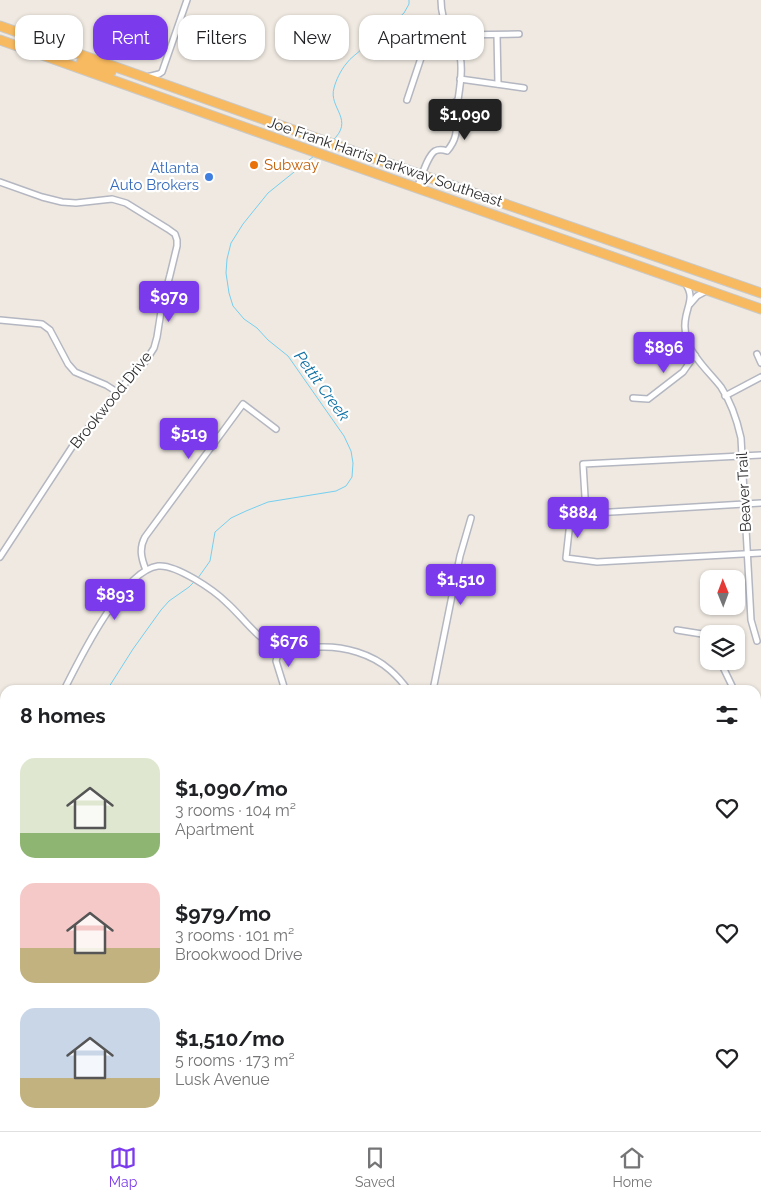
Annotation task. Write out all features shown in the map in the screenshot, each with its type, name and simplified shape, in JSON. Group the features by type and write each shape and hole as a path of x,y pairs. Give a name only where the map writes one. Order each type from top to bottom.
{"highway":[{"name":"Joe Frank Harris Parkway Southeast","path":"0,26 761,294"},
{"path":"0,34 86,65 143,77"},
{"name":"Joe Frank Harris Parkway Southeast","path":"0,40 761,309"}],"street":[{"path":"143,77 155,76 162,72 187,0"},
{"path":"441,0 442,15"},
{"path":"484,35 519,34"},
{"path":"497,35 498,84"},
{"path":"406,100 420,60"},
{"path":"418,188 430,156 435,151 447,150 453,145 456,138 456,121 453,114 455,102 458,100 460,60"},
{"path":"162,72 166,80 174,88"},
{"path":"460,79 524,88"},
{"name":"Brookwood Drive","path":"0,182 62,202 76,203 112,199 126,203 175,234 177,240 154,348 145,362 117,392 72,447 0,557"},
{"name":"Beaver Trail","path":"684,282 690,293 685,331 688,342 722,389 736,417 741,438 751,620 757,641"},
{"path":"690,304 697,296 709,290"},
{"path":"0,320 42,324 50,330 68,364 75,372 106,385 117,392"},
{"path":"633,398 648,399 683,372 695,354"},
{"path":"757,354 761,362"},
{"path":"725,396 761,377"},
{"path":"146,570 141,559 142,543 145,536 243,404 276,428"},
{"path":"586,513 584,464 761,455"},
{"path":"761,503 578,514 573,516 570,522 566,558 597,562 761,553"},
{"path":"434,685 460,556 471,518"},
{"path":"67,685 90,641 132,581 146,570 163,566 183,573 225,600 263,638 280,648 330,647 359,653 386,667 404,685"},
{"path":"677,630 700,634"},
{"path":"280,648 276,661 284,685"},
{"path":"724,670 732,685"}],"waterway":[{"name":"Pettit Creek","path":"332,141 339,134 342,127 342,120 333,95 341,72 352,58 404,13 409,0"},
{"name":"Pettit Creek","path":"198,578 210,561 215,532 231,518 268,502 336,491 346,486 352,477 353,463 351,451 344,436 288,356 244,319 233,306 226,273 231,243 243,224 268,193 314,156"},
{"name":"Pettit Creek","path":"110,685 161,610 169,601 195,581"}],"place":[{"name":"Subway","path":"254,165"},
{"name":"Atlanta Auto Brokers","path":"209,177"}]}
